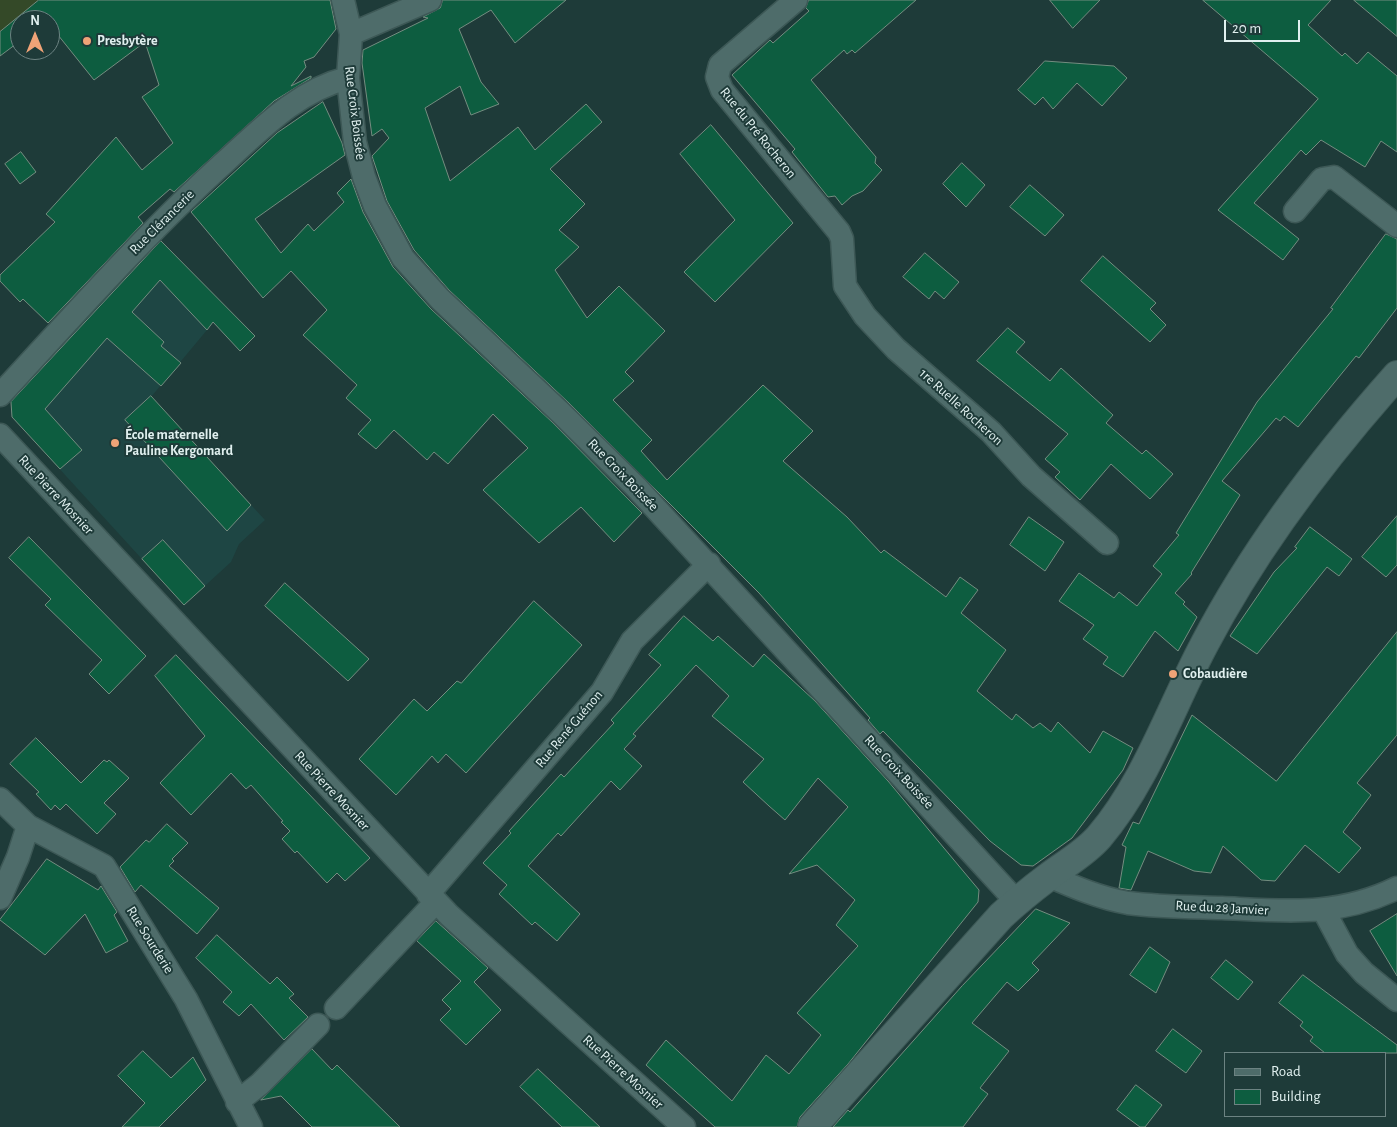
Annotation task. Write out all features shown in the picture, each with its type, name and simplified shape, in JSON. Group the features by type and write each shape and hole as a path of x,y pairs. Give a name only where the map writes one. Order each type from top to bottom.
{"street":[{"name":"Rue Croix Boissée","path":"343,0 351,34 348,78 355,142 364,177 375,206 403,258 440,299 575,426 709,564 1016,901"},
{"path":"351,34 430,0"},
{"name":"Rue du Pré Rocheron","path":"796,0 725,60 717,71 717,77 722,90 839,232 844,256"},
{"name":"Rue Clérancerie","path":"0,395 158,224 186,197 283,110 327,83 348,78"},
{"path":"1295,211 1322,179 1334,178 1397,226"},
{"name":"1re Ruelle Rocheron","path":"844,256 845,286 865,316 896,349 991,432 1031,476 1107,543"},
{"path":"812,1127 1016,901 1074,859 1098,838 1118,812 1138,778 1228,600 1319,467 1397,374"},
{"name":"Rue Pierre Mosnier","path":"0,435 432,898 684,1127"},
{"name":"Rue René Guénon","path":"336,1008 432,898 602,692 632,642 709,564"},
{"name":"Rue Sourderie","path":"0,799 28,826 104,866 186,999 248,1126"},
{"path":"0,898 18,857 28,826"},
{"name":"Rue du 28 Janvier","path":"1049,876 1087,893 1127,902 1287,911 1324,910 1366,902 1397,888"},
{"path":"1324,910 1347,954 1364,973 1397,1000"},
{"path":"237,1102 260,1084 318,1025"}],"shaded area":[{"name":"École maternelle Pauline Kergomard","path":"144,250 172,278 207,330 151,397 265,520 239,544 231,562 184,605 12,417 11,401"}],"green space":[{"path":"0,0 39,0 27,10 10,10 10,24 0,32"}],"building":[{"path":"39,0 330,0 336,29 314,57 304,61 306,67 291,86 311,76 311,78 274,101 174,192 170,189 138,217 143,223 48,323 23,299 20,302 0,281 0,275 55,222 46,214 116,137 142,170 173,143 142,97 159,85 145,42 94,80 60,38 60,10 27,10"},
{"path":"443,0 566,0 515,43 491,10 459,29 481,82 499,104 471,115 460,86 425,108 450,181 518,127 535,150 586,104 602,122 550,169 585,204 559,230 579,247 555,270 587,318 619,286 665,331 625,372 634,381 613,400 652,440 641,451 667,480 763,385 813,431 783,461 847,517 881,553 884,550 946,597 960,577 978,590 961,613 1006,650 977,691 1012,720 1016,714 1033,728 1040,723 1051,732 1058,722 1090,753 1103,731 1133,748 1123,770 1072,838 1033,866 1021,865 990,841 883,731 880,734 868,720 870,718 759,593 570,404 449,290 414,250 387,201 372,156 389,138 382,129 372,136 362,63 363,50 428,18 423,17 440,8"},
{"path":"809,0 916,0 855,53 852,50 847,54 844,50 811,80 876,157 875,163 882,170 863,191 852,196 842,205 835,196 828,197 792,152 795,149 732,75 770,40 773,43 809,11 806,8"},
{"path":"1050,0 1100,0 1073,28"},
{"path":"1203,0 1331,0 1308,25 1342,56 1345,53 1357,64 1368,52 1397,76 1397,152 1381,141 1365,167 1321,140 1306,155 1301,150 1254,203 1299,239 1283,260 1218,210 1318,99"},
{"path":"1354,0 1397,0 1397,36"},
{"path":"10,24 10,48 0,56 0,32"},
{"path":"1045,61 1114,66 1127,78 1102,106 1077,83 1053,109 1043,97 1035,105 1018,90"},
{"path":"323,102 342,143 345,155 255,219 281,253 308,224 314,231 344,202 337,193 351,179 363,212 393,267 431,309 552,422 642,513 614,542 581,507 539,543 483,490 528,448 493,414 448,464 434,452 427,460 394,430 376,449 358,434 371,420 346,398 357,385 303,335 327,310 291,271 263,298 191,212 277,133"},
{"path":"711,125 793,223 715,302 684,272 735,220 680,154"},
{"path":"21,152 36,172 20,184 5,164"},
{"path":"962,163 985,185 966,207 943,184"},
{"path":"1030,185 1064,215 1045,236 1010,207"},
{"path":"1386,234 1397,239 1397,308 1359,358 1356,356 1298,427 1284,416 1280,421 1276,418 1222,481 1240,495 1192,574 1175,593 1185,602 1183,604 1197,617 1178,651 1155,631 1123,677 1103,664 1108,657 1083,639 1094,625 1059,601 1079,573 1114,598 1119,592 1137,606 1162,574 1153,566 1179,535 1176,533 1257,402 1333,309 1331,308"},
{"path":"161,241 255,336 240,351 213,322 207,330 160,280 132,312 164,342 161,346 181,363 161,386 107,338 45,409 82,450 60,469 12,417 11,402"},
{"path":"925,253 959,282 944,299 935,291 929,299 903,277"},
{"path":"1103,256 1156,303 1150,309 1166,325 1150,342 1081,281"},
{"path":"1008,328 1025,342 1016,352 1050,381 1061,368 1113,415 1106,423 1142,454 1146,450 1173,474 1150,499 1111,464 1080,500 1055,477 1060,472 1045,459 1068,434 977,361"},
{"path":"151,396 251,505 227,531 125,420"},
{"path":"1397,516 1397,565 1386,577 1362,557"},
{"path":"1029,517 1064,542 1045,571 1010,545"},
{"path":"1310,527 1352,559 1339,576 1327,567 1257,654 1230,636 1274,572 1297,548 1295,547"},
{"path":"29,537 146,656 109,694 89,674 102,660 45,605 51,599 9,558"},
{"path":"163,540 205,586 184,605 142,559"},
{"path":"285,583 369,659 348,681 265,606"},
{"path":"534,601 582,645 466,773 446,754 438,763 432,756 396,795 359,759 414,699 427,711 457,681 461,683"},
{"path":"684,616 713,641 718,636 753,667 764,654 815,701 888,781 979,890 978,902 848,1064 800,1117 797,1127 715,1127 646,1065 666,1040 732,1101 766,1055 789,1074 821,1035 797,1013 858,946 836,925 855,900 817,865 789,874 848,807 818,778 785,820 743,782 764,759 712,716 729,696 696,665 633,734 636,736 624,749 642,766 620,790 611,781 561,836 558,833 528,866 580,914 557,941 535,922 532,925 499,894 507,885 483,863 511,833 509,831 561,774 564,777 614,723 611,720 661,665 649,655"},
{"path":"1397,632 1397,735 1357,783 1371,795 1343,832 1361,848 1339,873 1305,845 1275,881 1261,880 1223,846 1211,873 1194,871 1148,851 1131,890 1119,888 1126,847 1122,845 1133,822 1139,824 1192,715 1276,781"},
{"path":"176,655 370,858 345,881 337,873 327,883 297,851 295,853 282,839 290,831 281,822 283,821 251,785 246,789 231,773 191,815 160,783 205,736 155,676"},
{"path":"36,738 81,783 104,760 107,762 109,760 129,778 104,803 116,814 97,834 66,804 60,810 55,805 51,810 36,794 39,792 10,764"},
{"path":"167,824 188,843 172,859 174,861 169,866 219,908 197,934 141,885 135,892 120,867 146,840 149,842"},
{"path":"47,859 98,890 101,886 117,912 114,915 128,941 106,953 85,914 45,955 0,920"},
{"path":"1036,909 1070,923 1032,963 1039,970 1018,991 1007,982 972,1023 1009,1051 980,1088 988,1094 963,1127 833,1127 848,1110 850,1112 962,986"},
{"path":"1397,914 1397,976 1370,931"},
{"path":"436,921 488,968 474,982 501,1010 466,1045 440,1020 451,1009 442,1000 461,981 417,941"},
{"path":"217,935 270,984 277,977 294,994 289,998 308,1017 284,1040 251,1004 239,1016 223,1002 232,992 196,958"},
{"path":"1150,947 1170,962 1156,993 1130,975"},
{"path":"1226,960 1253,982 1238,1000 1211,978"},
{"path":"1303,975 1397,1045 1397,1053 1324,1052 1310,1041 1313,1037 1300,1026 1303,1022 1279,1003"},
{"path":"1173,1029 1202,1051 1186,1073 1156,1051"},
{"path":"312,1049 332,1070 337,1065 400,1127 312,1127 281,1096 261,1100"},
{"path":"143,1051 171,1078 193,1057 206,1080 159,1127 122,1127 145,1103 118,1076"},
{"path":"538,1069 600,1127 562,1127 520,1087"},
{"path":"1136,1085 1162,1105 1145,1127 1140,1127 1117,1110"}],"place":[{"name":"Presbytère","path":"87,41"},
{"name":"École maternelle Pauline Kergomard","path":"115,443"},
{"name":"Cobaudière","path":"1173,674"}]}
